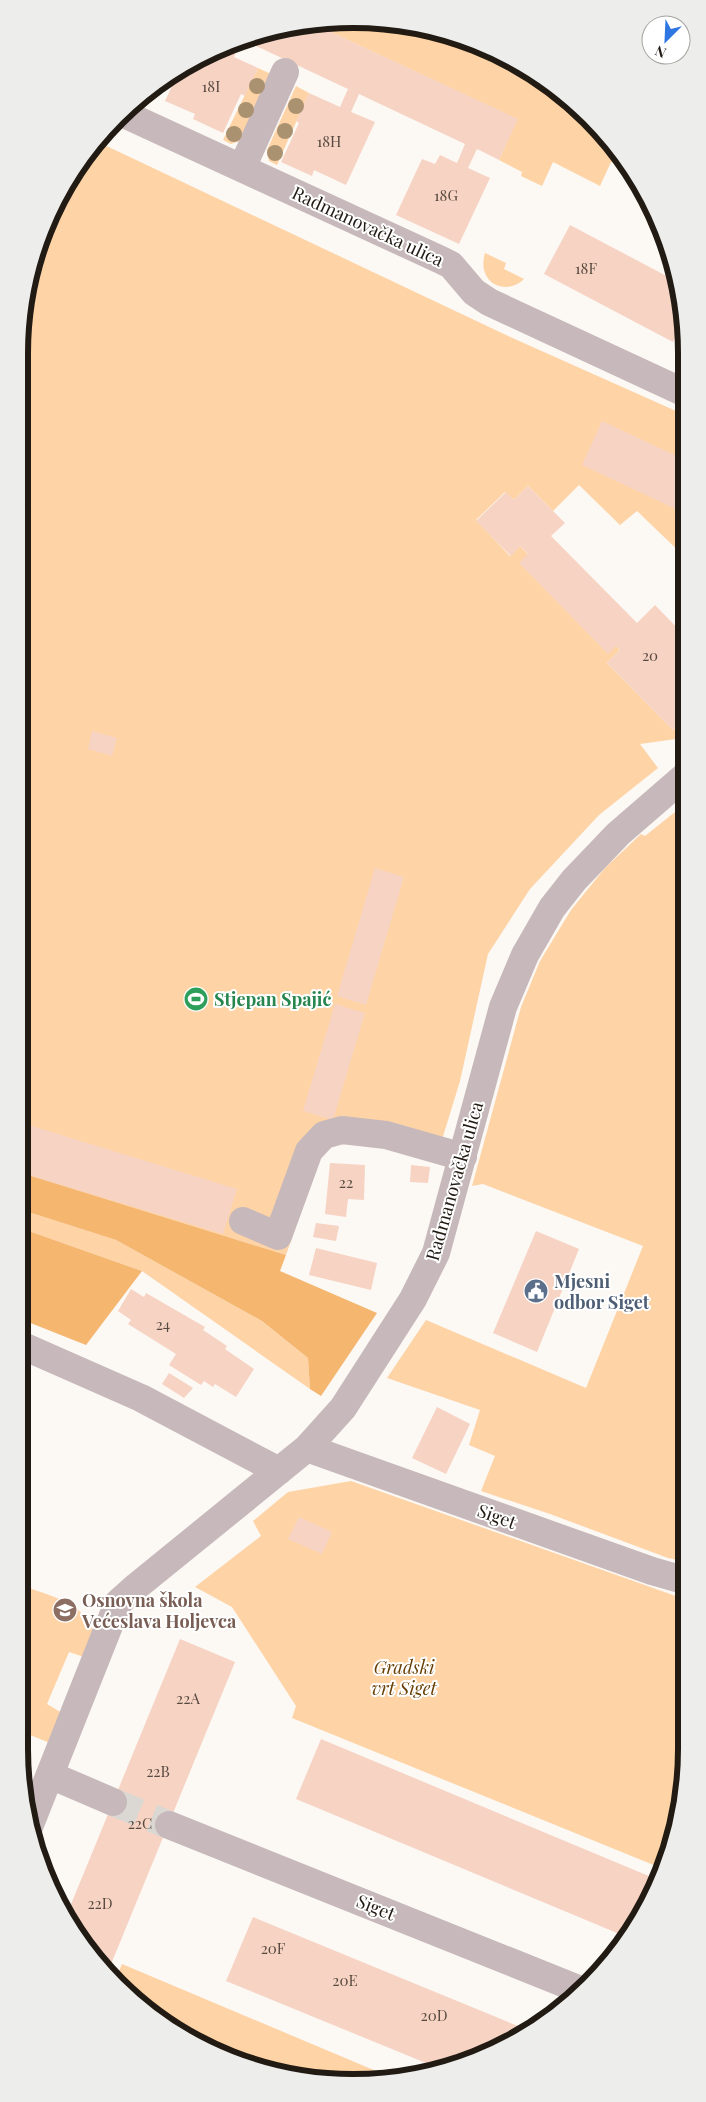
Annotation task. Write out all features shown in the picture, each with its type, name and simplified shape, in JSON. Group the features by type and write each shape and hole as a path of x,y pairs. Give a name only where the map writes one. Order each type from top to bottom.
{"street":[{"path":"242,168 285,72"},
{"name":"Radmanovačka ulica","path":"130,116 441,260 451,265 474,292 488,302 678,390"},
{"name":"Radmanovačka ulica","path":"279,1471 307,1448 343,1408 413,1299 436,1253 503,1007 525,955 552,908 595,856 678,782"},
{"path":"243,1221 278,1236 309,1151 324,1135 342,1130 386,1135 463,1157"},
{"path":"28,1348 141,1398 279,1471 118,1603 34,1814"},
{"name":"Siget","path":"307,1448 652,1571 678,1578"},
{"path":"50,1775 113,1802"},
{"name":"Siget","path":"169,1825 574,1988"}],"green space":[{"path":"374,28 395,30 437,39 478,52 534,82 568,108 598,138 622,169 611,162 600,186 553,162 542,186 521,176 522,172 499,160 517,119 324,29"},
{"path":"258,68 271,74 242,137 239,141 231,144 223,140"},
{"path":"296,86 309,93 277,165 269,161 267,150"},
{"path":"103,144 506,335 678,412 678,550 637,511 620,525 579,485 553,511 528,486 514,500 505,492 476,520 510,556 520,546 620,650 607,663 673,730 678,725 678,737 640,744 658,768 599,815 530,889 488,954 460,1081 441,1143 346,1140 324,1147 286,1255 28,1175 28,332 34,289 52,228 82,172"},
{"path":"485,253 506,263 504,269 524,279 509,287 501,287 494,284 485,272 483,263"},
{"path":"678,810 678,1560 481,1491 495,1456 469,1445 480,1410 387,1378 426,1320 586,1388 643,1246 483,1184 472,1186 521,1007 540,961 571,910 605,868 641,834 645,836"},
{"path":"28,1212 116,1240 262,1321 308,1358 310,1389 142,1271 28,1231"},
{"name":"Gradski vrt Siget","path":"351,1481 678,1597 678,1770 672,1813 657,1866 292,1718 296,1706 232,1607 195,1587 261,1536 253,1521 288,1492"},
{"path":"28,1587 59,1599 78,1610 86,1617 92,1627 96,1640 84,1657 69,1652 47,1704 62,1713 55,1745 28,1734"},
{"path":"122,1964 381,2073 332,2074 311,2072 269,2063 228,2050 172,2020 138,1994 118,1974"}],"shaded area":[{"path":"28,1175 286,1255 280,1271 377,1313 321,1396 310,1389 308,1358 262,1321 116,1240 28,1212"},
{"path":"28,1231 142,1271 86,1345 28,1322"}],"building":[{"path":"324,29 518,119 499,160 477,149 468,168 490,178 459,244 396,215 422,159 435,164 440,155 457,163 465,144 359,94 351,112 375,122 346,185 314,170 312,176 281,162 299,123 296,121 309,93 340,107 348,89 252,44 289,34"},
{"path":"237,49 234,57 258,68 245,96 241,94 223,133 193,119 195,114 165,101 175,80 228,52"},
{"path":"570,225 669,277 678,332 673,342 544,274"},
{"path":"602,421 678,457 678,510 582,465"},
{"path":"528,486 565,523 551,536 637,623 655,605 678,629 678,725 673,730 607,663 620,650 616,646 608,654 519,563 528,554 520,546 511,556 476,521 506,492 514,500"},
{"path":"92,731 117,738 112,756 88,749"},
{"path":"375,868 404,877 366,1005 337,996"},
{"path":"335,1004 365,1013 333,1120 303,1111"},
{"path":"28,1125 237,1189 223,1234 28,1175"},
{"path":"330,1163 365,1165 364,1200 348,1199 346,1217 325,1214"},
{"path":"411,1165 430,1167 428,1183 410,1182"},
{"path":"316,1223 339,1226 336,1241 313,1237"},
{"name":"Mjesni odbor Siget","path":"536,1231 579,1249 537,1352 493,1333"},
{"path":"316,1248 377,1263 371,1290 309,1275"},
{"path":"131,1289 144,1297 146,1293 205,1327 203,1330 227,1346 225,1349 254,1369 236,1397 215,1384 213,1387 204,1381 201,1385 169,1365 176,1354 128,1324 131,1320 118,1311"},
{"path":"169,1373 193,1388 184,1398 162,1384"},
{"path":"437,1407 470,1424 446,1474 412,1458"},
{"path":"299,1517 332,1532 322,1554 288,1539"},
{"path":"180,1639 235,1662 110,1966 82,1930 69,1909"},
{"path":"321,1739 652,1877 635,1912 621,1934 296,1799"},
{"path":"253,1917 522,2028 478,2050 430,2065 226,1981"}],"tunnel":[{"path":"113,1802 169,1825"}],"place":[{"name":"Stjepan Spajić","path":"196,999"},
{"name":"Mjesni odbor Siget","path":"536,1291"},
{"name":"Osnovna škola Većeslava Holjevca","path":"65,1610"}]}
